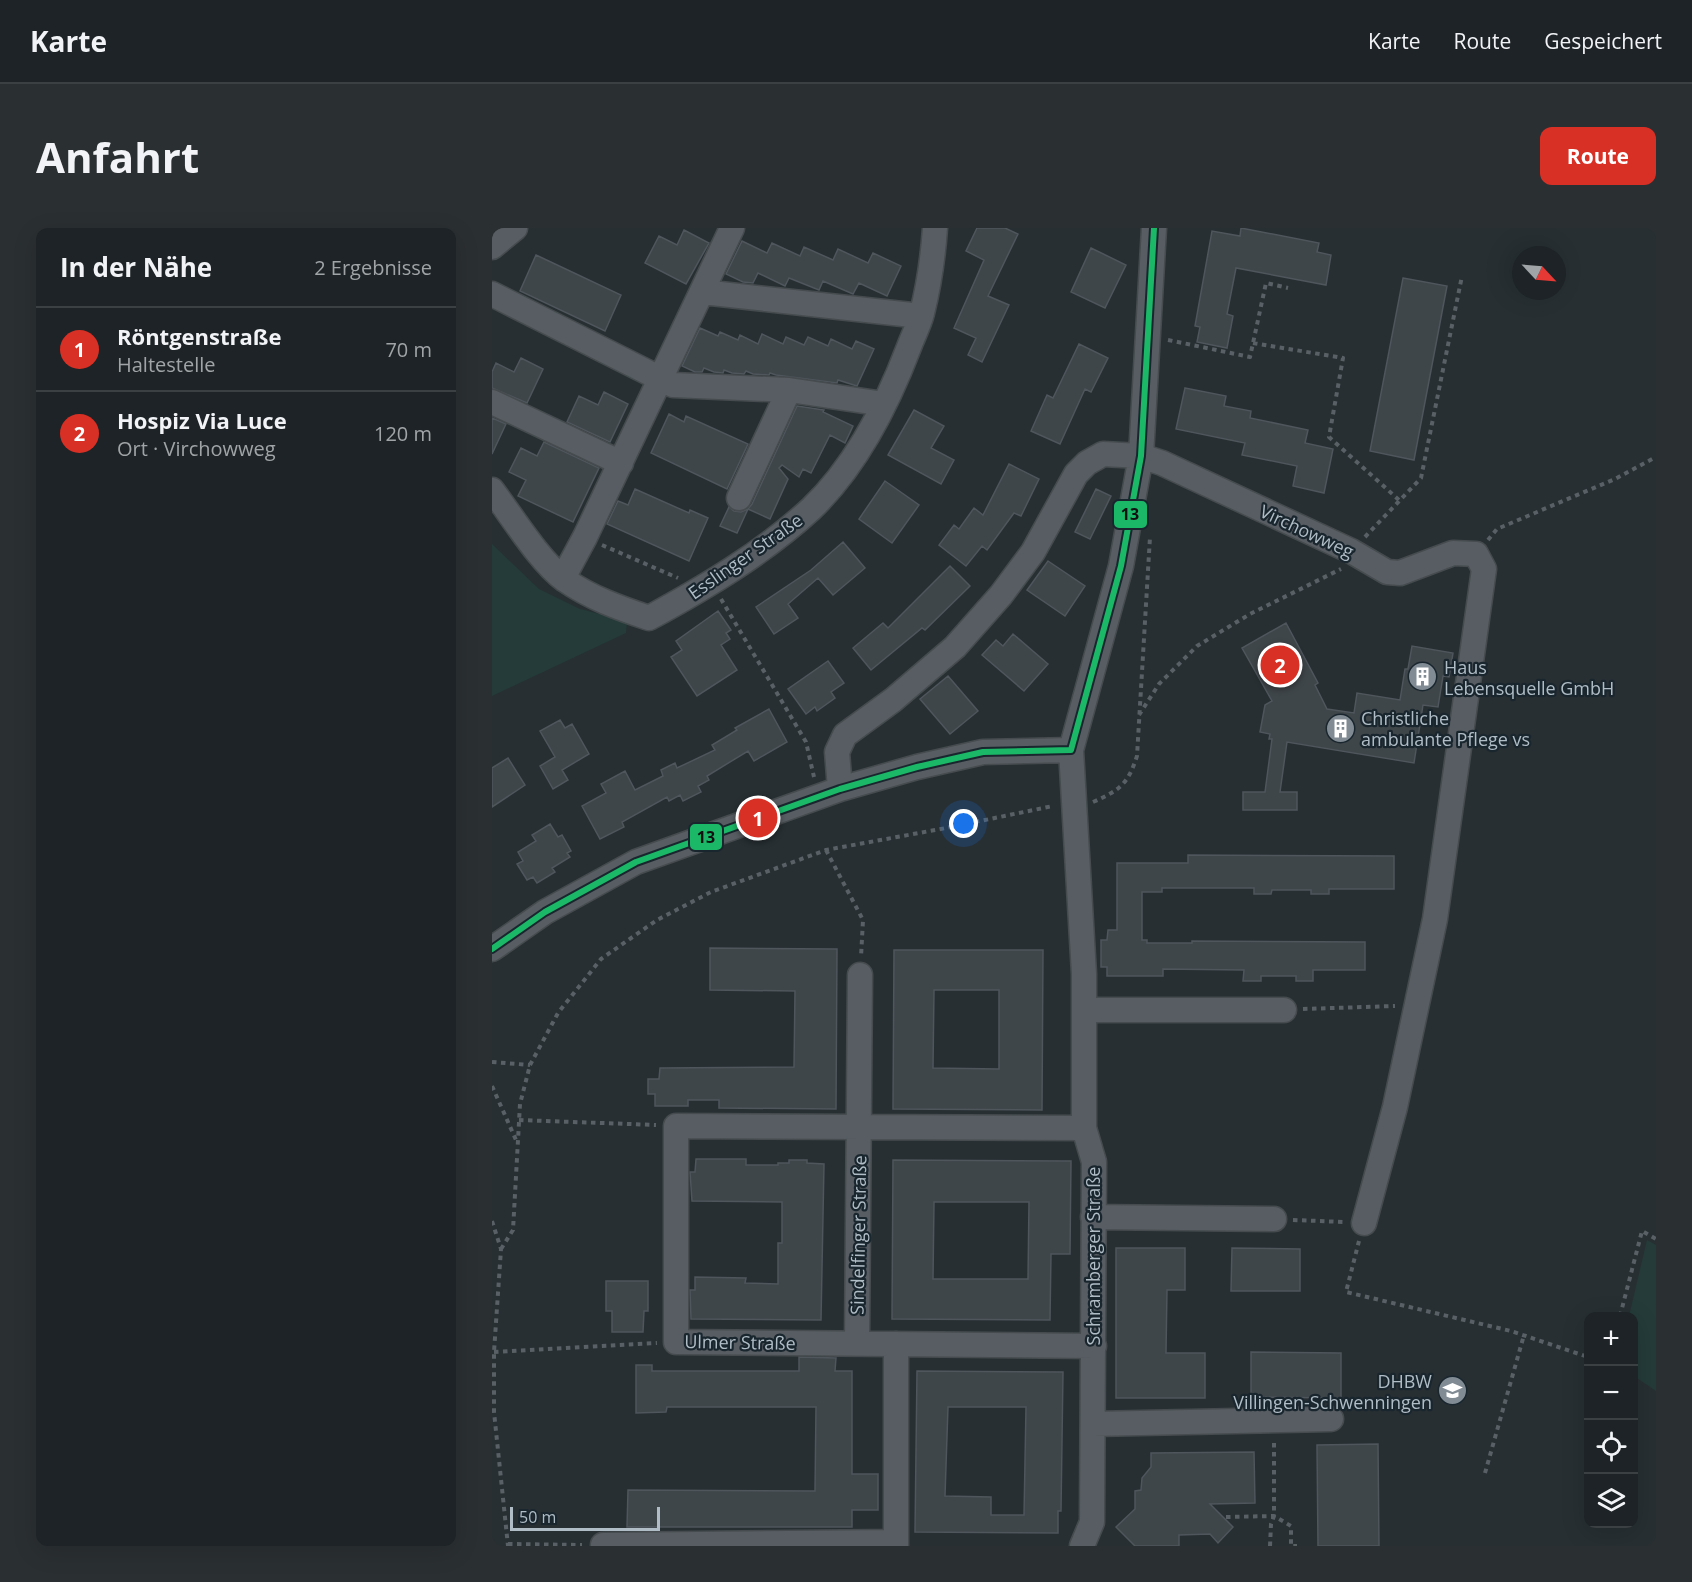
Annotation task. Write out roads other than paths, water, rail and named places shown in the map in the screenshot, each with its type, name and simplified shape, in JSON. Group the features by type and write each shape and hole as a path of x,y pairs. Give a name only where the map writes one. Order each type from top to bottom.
{"street":[{"path":"492,247 515,228"},
{"path":"563,578 621,463 732,228"},
{"name":"Esslinger Straße","path":"494,495 542,557 563,578 603,603 649,618 707,586 765,546 812,508 851,462 884,404 921,316 932,268 935,228"},
{"name":"Schramberger Straße","path":"1082,1546 1092,1522 1094,1162 1084,1128 1084,975 1071,750 1121,566 1141,456 1154,228"},
{"path":"702,292 921,316"},
{"path":"492,294 673,384 789,390 884,404"},
{"path":"739,498 789,390"},
{"path":"492,402 621,463"},
{"name":"Virchowweg","path":"840,789 837,752 845,735 894,700 955,647 1001,595 1033,552 1076,474 1087,463 1103,454 1141,456 1162,463 1352,551 1388,572 1400,573 1453,553 1476,554 1484,569 1435,919 1395,1107 1364,1223"},
{"path":"492,949 545,912 636,862 840,789 917,766 983,752 1071,750"},
{"path":"860,975 859,1127 1084,1128"},
{"path":"1084,1010 1284,1010"},
{"name":"Ulmer Straße","path":"859,1127 676,1126 676,1342 1094,1346"},
{"name":"Sindelfinger Straße","path":"857,1343 859,1127"},
{"path":"1093,1217 1274,1219"},
{"path":"603,1545 896,1544 896,1344"},
{"path":"1093,1424 1331,1419"}],"place":[{"name":"Hospiz Via Luce","path":"1280,665"},
{"name":"Haus Lebensquelle GmbH","path":"1423,677"},
{"name":"Christliche ambulante Pflege vs","path":"1340,728"},
{"name":"Röntgenstraße","path":"758,818"},
{"name":"DHBW Villingen-Schwenningen","path":"1453,1391"}]}
